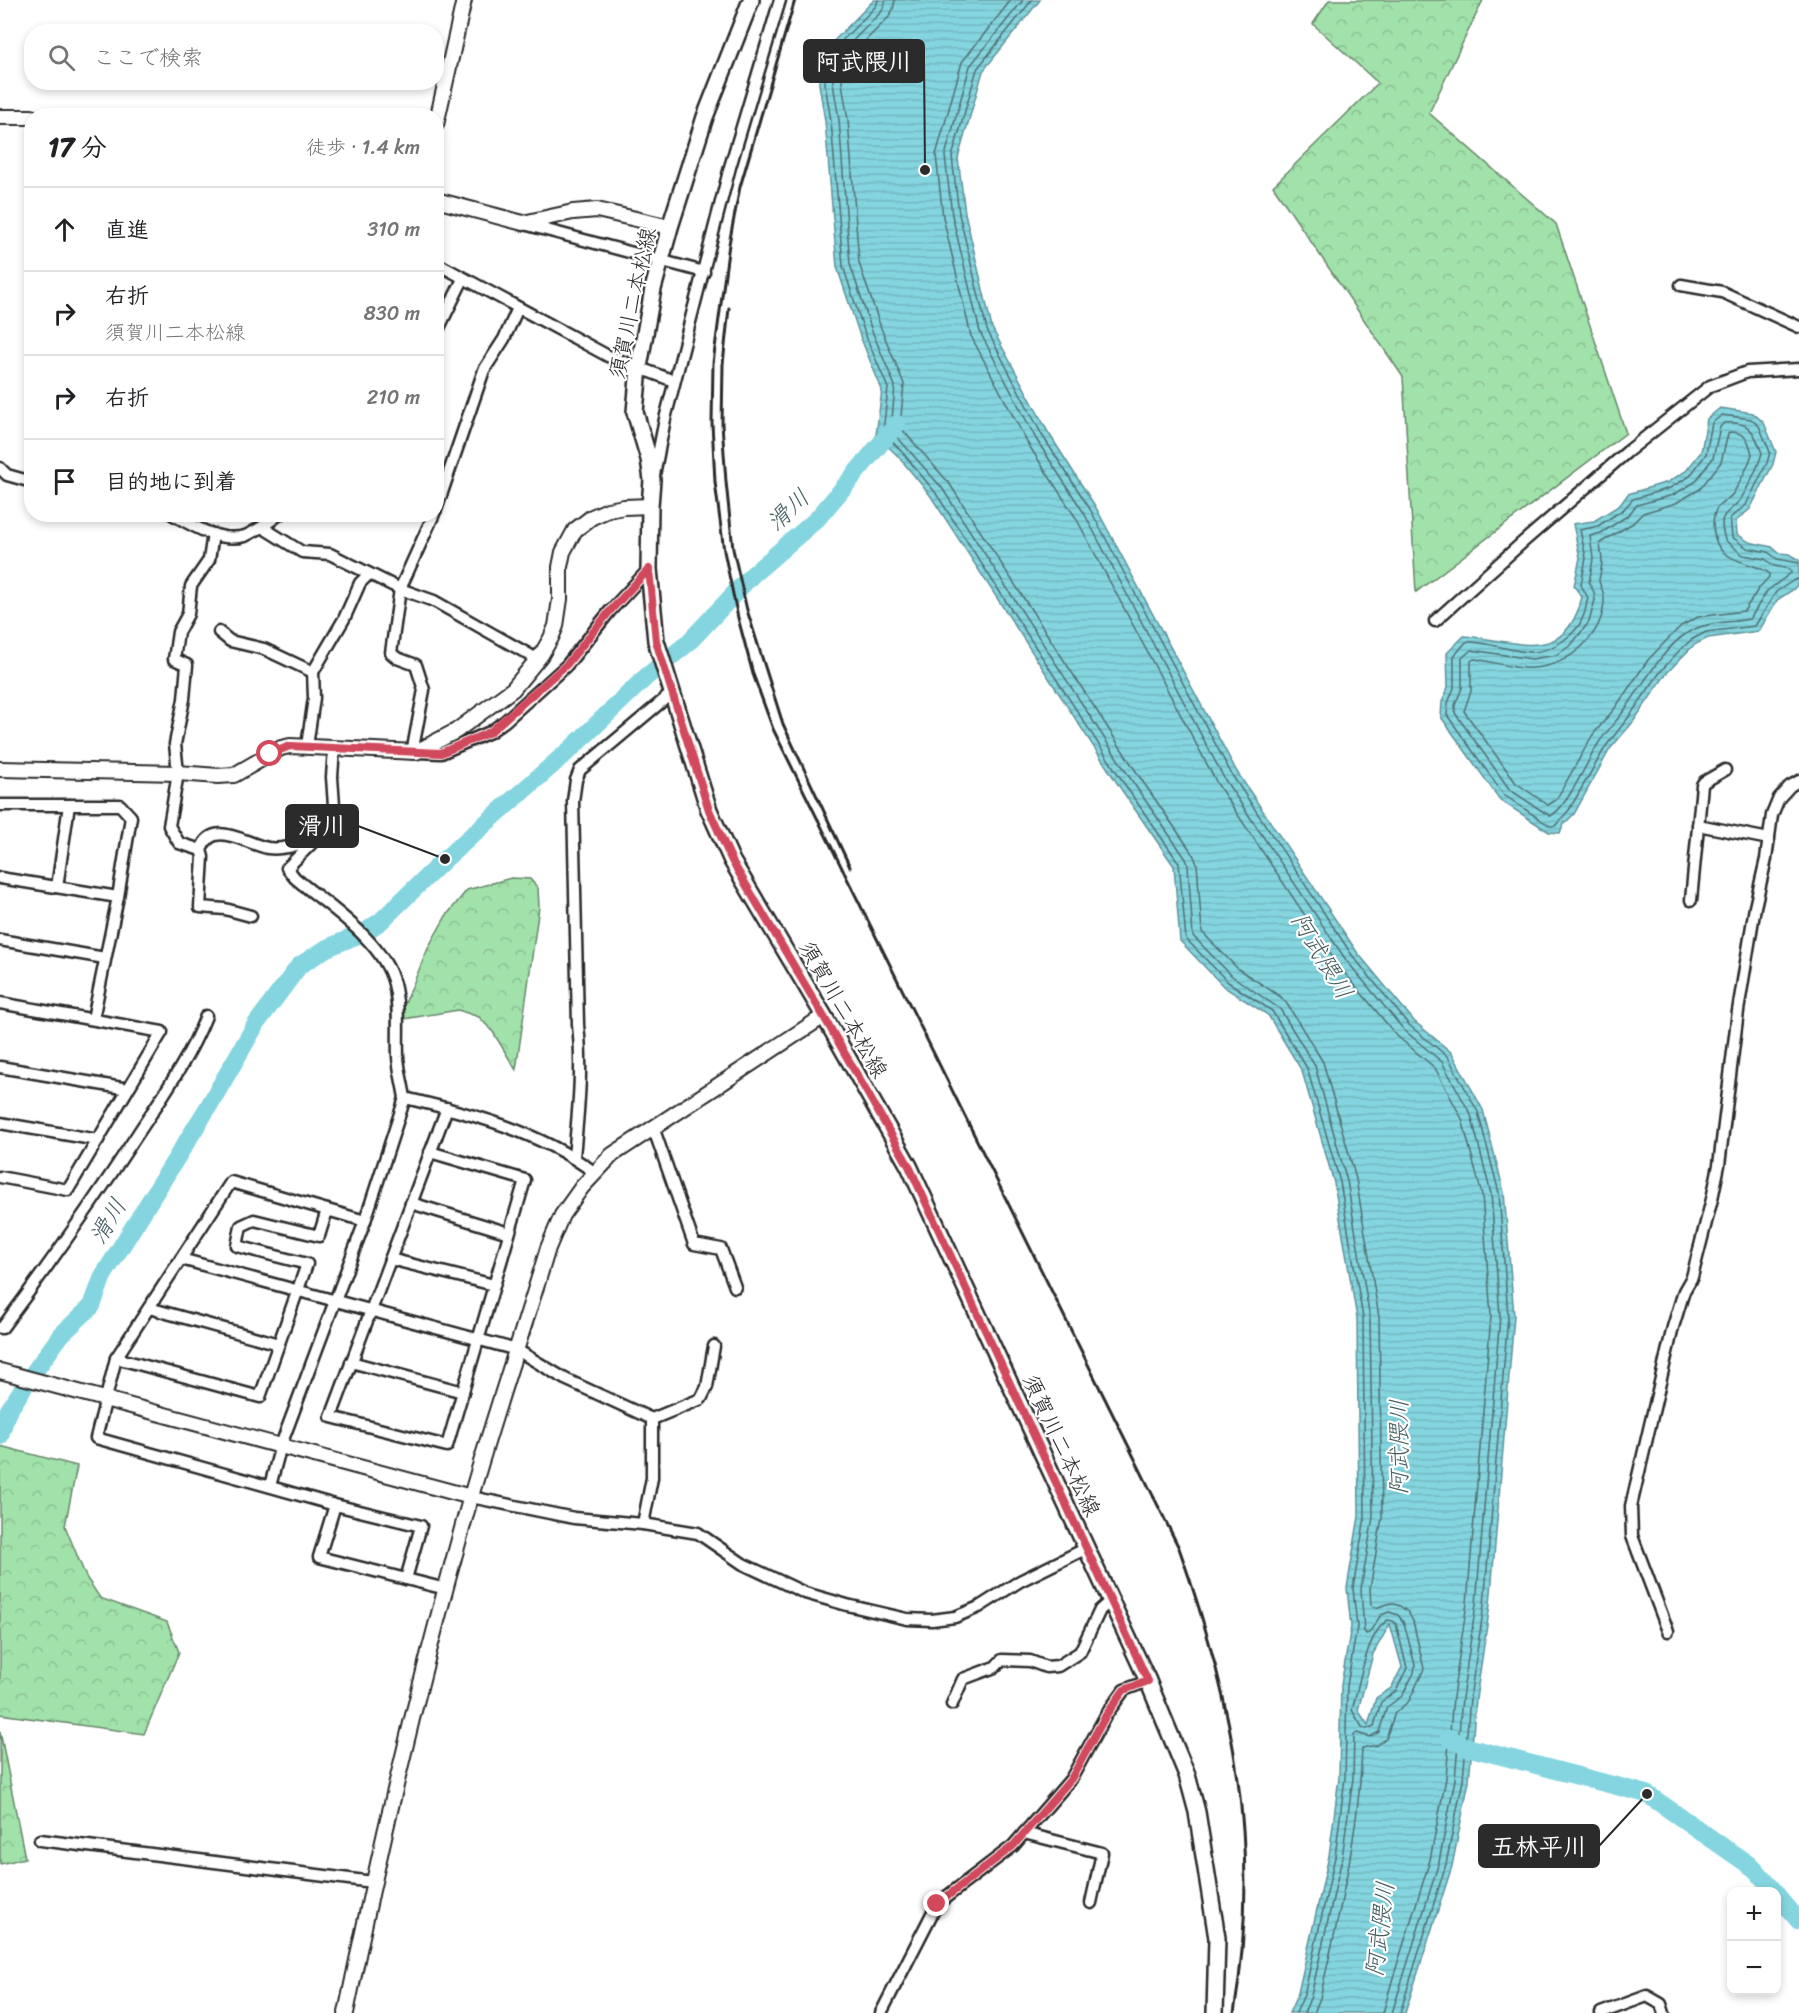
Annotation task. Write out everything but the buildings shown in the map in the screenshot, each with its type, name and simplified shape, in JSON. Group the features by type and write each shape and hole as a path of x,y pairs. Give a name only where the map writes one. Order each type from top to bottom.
{"main road":[{"name":"須賀川二本松線","path":"750,0 705,117 670,227 651,300 639,367 635,412 649,459 652,480 649,569 656,641 709,810 732,861 909,1166 1148,1681 1187,1775 1197,1812 1217,1938 1215,2013"}],"street":[{"path":"444,89 464,0"},
{"path":"652,480 674,381 735,149 780,0"},
{"path":"440,108 444,90"},
{"path":"0,117 24,117"},
{"path":"444,202 704,272"},
{"path":"523,223 573,212 597,210 670,227"},
{"path":"444,268 608,356 674,381"},
{"path":"444,318 463,279"},
{"path":"1681,285 1722,292 1799,327"},
{"path":"444,487 484,370 504,339 518,308"},
{"path":"1436,621 1522,542 1710,386 1747,372 1799,369"},
{"path":"0,468 8,475 24,480"},
{"path":"414,752 456,731 491,706 513,689 537,659 556,626 560,599 560,567 563,552 575,530 592,517 608,510 650,506"},
{"path":"188,522 213,534 228,538 244,536 269,522"},
{"path":"414,752 424,690 416,665 397,658 391,653 400,589 430,522"},
{"path":"262,527 302,552 330,554 400,589 434,601 537,659"},
{"path":"201,850 179,843 169,826 178,773 175,744 184,699 187,665 174,659 178,632 188,614 191,585 209,560 213,534"},
{"path":"0,769 218,776 234,775 281,748 290,746 441,753 490,732 505,721 567,664 610,611 649,569"},
{"path":"307,747 314,698 313,672 344,619 360,583 369,574"},
{"path":"219,632 230,641 264,650 313,672"},
{"path":"574,1157 580,1085 573,801 576,780 580,770 671,690"},
{"path":"270,1486 282,1445 365,1221 405,1098 398,1061 398,1009 394,982 385,962 366,938 295,878 287,868 335,820 332,777 334,748"},
{"path":"1690,900 1703,783 1725,770"},
{"path":"1668,1631 1632,1536 1631,1506 1673,1327 1684,1291 1692,1278 1719,1165 1737,1011 1775,804 1790,786 1799,782"},
{"path":"0,805 120,805 131,817 118,897 93,1018"},
{"path":"57,887 69,805"},
{"path":"1698,825 1769,838"},
{"path":"251,916 225,909 200,908 203,857 201,850 204,840 212,835 230,836 267,848 283,848 315,840"},
{"path":"0,878 118,897"},
{"path":"0,940 105,958"},
{"path":"0,1003 162,1032 68,1190 0,1177"},
{"path":"0,1328 63,1247 105,1185 186,1057 206,1016"},
{"path":"346,2013 373,1881 446,1589 471,1497 548,1248 562,1215 594,1172 612,1155 824,1017"},
{"path":"0,1067 128,1089"},
{"path":"405,1098 447,1108 530,1134 574,1157 594,1172"},
{"path":"430,1152 525,1179 447,1446 331,1417 370,1311 430,1152 447,1108"},
{"path":"0,1123 98,1140"},
{"path":"653,1127 694,1244 721,1249 735,1287"},
{"path":"365,1221 231,1182 116,1358 96,1438 335,1505 421,1526 406,1579"},
{"path":"411,1203 509,1233"},
{"path":"116,1358 260,1397 307,1264 237,1246 241,1227 254,1220 319,1236 327,1210"},
{"path":"181,1259 517,1350 565,1379 652,1419 701,1400 707,1387 714,1346"},
{"path":"390,1259 494,1285"},
{"path":"149,1308 279,1344"},
{"path":"351,1362 463,1392"},
{"path":"0,1371 471,1497 574,1518 644,1524 698,1533 743,1564 805,1593 907,1619 932,1620 955,1617 979,1607 1020,1581 1085,1549"},
{"path":"644,1524 652,1478 652,1419"},
{"path":"335,1505 319,1557 446,1589"},
{"path":"952,1704 963,1679 995,1666 1002,1660 1030,1660 1046,1667 1058,1666 1080,1652 1100,1610 1110,1601"},
{"path":"881,2013 937,1904 1013,1846 1071,1779 1106,1715 1124,1690 1148,1681"},
{"path":"1024,1833 1102,1852 1091,1903"},
{"path":"40,1840 373,1881"},
{"path":"1601,2013 1647,1996 1661,2004 1664,2013"}],"green space":[{"path":"1329,0 1483,0 1429,113 1556,224 1626,433 1416,592 1403,377 1273,186 1378,83 1313,24"},
{"path":"511,878 530,879 538,888 539,907 516,1070 493,1032 479,1017 458,1010 398,1020 429,946 446,916 467,890"},
{"path":"0,1446 77,1466 65,1526 86,1577 100,1598 167,1622 179,1652 144,1734 0,1714"},
{"path":"0,1731 25,1858 0,1864"}],"water":[{"path":"874,0 1040,0 983,71 958,158 965,213 992,328 1048,432 1095,506 1237,772 1357,952 1414,1021 1452,1053 1483,1110 1504,1192 1514,1316 1490,1605 1476,1699 1469,1781 1452,1866 1405,2013 1289,2013 1298,1993 1329,1856 1339,1777 1341,1685 1351,1627 1347,1588 1359,1516 1357,1318 1334,1183 1302,1071 1268,1015 1224,987 1180,941 1174,866 1123,792 930,495 898,456 876,435 882,390 860,336 837,267 825,121 819,84 820,55","holes":["1390,1624 1402,1667 1391,1688 1376,1698 1368,1725 1358,1710 1373,1654"]},
{"path":"1720,408 1753,413 1764,423 1776,452 1773,464 1750,509 1736,521 1737,534 1749,542 1772,547 1779,553 1789,554 1799,560 1799,582 1794,589 1777,600 1759,631 1708,638 1694,645 1666,674 1633,722 1610,749 1574,814 1563,825 1560,833 1549,832 1500,800 1441,717 1442,702 1448,687 1447,653 1464,636 1536,644 1551,641 1564,633 1574,619 1582,597 1574,586 1580,558 1573,524 1594,521 1620,505 1628,494 1668,482 1686,471 1701,452 1707,419"}],"waterway":[{"name":"滑川","path":"0,1436 7,1413 29,1379 61,1335 92,1306 103,1276 207,1109 256,1024 299,966 327,948 365,932 381,921 445,859 573,747 646,677 688,643 751,576 817,519 897,424"},
{"path":"1449,1738 1467,1747 1647,1794 1755,1869 1771,1887"},
{"path":"1781,1900 1799,1921"}],"railway":[{"path":"795,0 740,187 729,244 713,363 712,423 715,482 724,551 738,618 753,674 773,729 1179,1548 1215,1663 1238,1777 1245,1893 1242,1952 1234,2013"},
{"path":"729,308 723,364 722,424 733,549 747,610 783,724 850,867"}],"place":[{"name":"阿武隈川","path":"925,170"},
{"name":"滑川","path":"445,859"},
{"name":"五林平川","path":"1647,1794"}],"route":[{"path":"270,754 290,746 441,753 490,732 567,664 635,582 649,569 656,641 709,810 732,861 909,1166 1148,1681 1124,1690 1106,1715 1071,1779 1013,1846 937,1904"}]}
